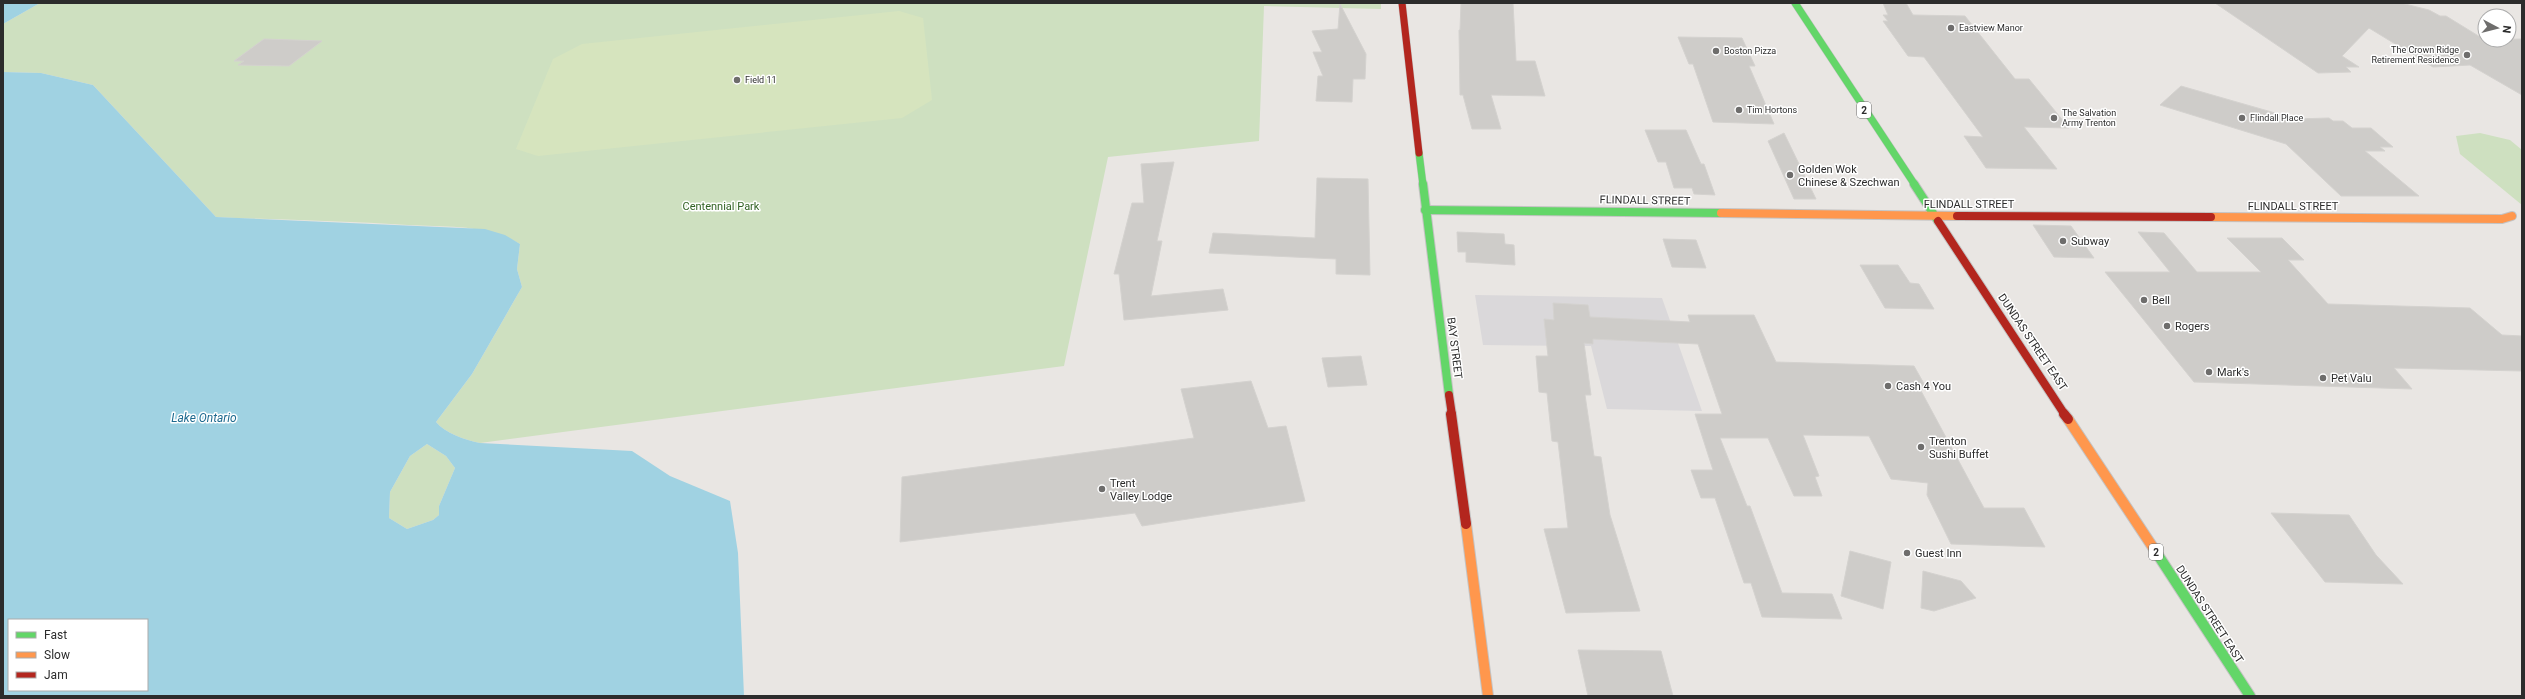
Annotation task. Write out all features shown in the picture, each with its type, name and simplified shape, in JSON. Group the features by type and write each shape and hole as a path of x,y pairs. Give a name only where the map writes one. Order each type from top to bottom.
{"street":[{"name":"BAY STREET","path":"1402,3 1425,210 1488,696"},
{"name":"DUNDAS STREET EAST","path":"1795,3 1934,216 2064,409 2249,696"},
{"name":"FLINDALL STREET","path":"1425,210 1934,216 2502,219 2512,216"}],"shaded area":[{"path":"1475,295 1662,298 1702,411 1607,409 1591,346 1483,345"}],"green space":[{"name":"Centennial Park","path":"40,3 1381,3 1381,9 1264,6 1259,141 1108,157 1064,366 480,443 456,436 445,430 436,422 472,374 522,287 517,269 520,244 494,233 466,228 360,222 216,217 93,85 41,73 3,72 3,24"},
{"name":"Field 11","path":"899,11 923,18 932,100 902,118 538,156 516,149 553,59 582,44"},
{"path":"2480,133 2510,140 2522,150 2522,205 2460,154 2456,136"},
{"path":"427,444 446,456 455,468 439,506 439,515 433,520 407,529 389,518 390,492 410,456"}],"water":[{"path":"3,3 40,3 3,24"},
{"name":"Lake Ontario","path":"3,72 41,73 93,85 216,217 485,229 505,235 520,244 517,269 522,287 472,374 436,422 445,430 456,436 480,443 632,451 670,476 730,501 738,553 744,696 3,696","holes":["427,444 446,456 455,468 439,506 439,515 433,520 407,529 389,518 390,492 410,456"]}],"building":[{"path":"1461,3 1513,3 1516,61 1535,61 1545,96 1491,95 1501,129 1472,129 1463,95 1460,95 1459,30"},
{"path":"1883,3 1906,3 1913,15 1965,16 2015,79 2029,79 2069,128 2024,127 2057,169 1986,168 1964,136 1983,137 1924,57 1908,56 1883,21 1888,21 1883,15 1888,15"},
{"name":"The Crown Ridge Retirement Residence","path":"2215,3 2401,3 2429,10 2440,16 2446,16 2477,35 2477,48 2517,48 2517,39 2522,39 2522,95 2470,65 2433,67 2369,28 2342,56 2359,67 2346,67 2351,72 2318,73"},
{"path":"1340,4 1366,54 1365,79 1353,79 1352,102 1316,101 1318,76 1323,76 1313,52 1322,52 1312,31 1338,29"},
{"path":"1678,37 1742,38 1755,66 1749,66 1774,124 1713,122 1693,64 1689,64"},
{"path":"264,39 322,41 289,66 238,65 244,61 234,61"},
{"path":"2181,86 2296,119 2329,118 2333,121 2343,121 2352,128 2371,128 2393,147 2380,147 2385,151 2365,151 2419,196 2341,196 2286,144 2160,105"},
{"path":"1645,130 1686,130 1701,164 1704,164 1715,195 1694,194 1692,188 1674,188 1666,162 1658,162"},
{"path":"1784,133 1816,199 1794,199 1768,141"},
{"path":"1174,162 1157,241 1162,241 1151,296 1223,289 1228,310 1124,320 1119,274 1114,274 1132,203 1144,203 1141,164"},
{"path":"1317,178 1368,179 1370,275 1336,274 1336,259 1209,253 1213,233 1315,238"},
{"name":"Subway","path":"2033,225 2071,226 2094,258 2054,257"},
{"path":"1457,232 1504,234 1505,244 1514,245 1515,265 1466,262 1466,252 1458,252"},
{"path":"2138,232 2164,233 2197,272 2261,272 2227,238 2282,238 2304,260 2288,260 2328,304 2470,308 2502,335 2522,336 2522,371 2394,368 2412,389 2194,382 2105,272 2170,272"},
{"path":"1663,239 1696,240 1706,268 1672,267"},
{"path":"1860,265 1898,265 1910,283 1919,284 1934,309 1885,308"},
{"path":"1553,303 1588,305 1590,317 1690,322 1688,315 1754,315 1776,362 1914,366 1927,389 1920,389 1984,508 2024,508 2045,547 1951,544 1927,495 1928,483 1891,479 1869,436 1803,435 1819,476 1815,477 1822,496 1794,496 1768,438 1720,438 1747,506 1750,506 1782,593 1832,594 1842,619 1762,617 1751,583 1744,583 1715,498 1701,498 1691,470 1713,470 1695,414 1722,414 1698,344 1593,339 1593,344 1584,343 1591,395 1585,395 1594,456 1601,457 1610,515 1640,611 1566,613 1544,529 1568,528 1558,442 1552,441 1547,393 1539,392 1536,356 1548,356 1544,319 1554,320"},
{"path":"1361,356 1367,385 1328,387 1322,358"},
{"name":"Trent Valley Lodge","path":"1251,381 1268,428 1286,426 1305,501 1142,526 1135,513 900,542 902,477 1194,438 1181,389"},
{"path":"2271,513 2349,515 2376,555 2403,584 2325,582"},
{"path":"1850,551 1891,562 1883,609 1841,596"},
{"path":"1923,571 1961,581 1976,598 1934,611 1921,608"},
{"path":"1578,650 1661,651 1673,696 1588,696"}],"traffic: fast":[{"path":"1795,3 1938,221"},
{"path":"1419,153 1449,395"},
{"path":"1425,210 1721,213"},
{"path":"2158,555 2250,696"}],"traffic: slow":[{"path":"1721,213 1957,216"},
{"path":"2211,217 2502,219 2512,216"},
{"path":"2068,419 2158,555"},
{"path":"1466,524 1488,696"}],"traffic: jam":[{"path":"1402,3 1419,153"},
{"path":"1957,216 2211,217"},
{"path":"1938,221 2068,419"},
{"path":"1449,395 1466,524"}],"place":[{"name":"Eastview Manor","path":"1951,28"},
{"name":"Boston Pizza","path":"1716,51"},
{"name":"The Crown Ridge Retirement Residence","path":"2467,55"},
{"name":"Field 11","path":"737,80"},
{"name":"Tim Hortons","path":"1739,110"},
{"name":"The Salvation Army Trenton","path":"2054,118"},
{"name":"Flindall Place","path":"2242,118"},
{"name":"Golden Wok Chinese & Szechwan","path":"1790,175"},
{"name":"Subway","path":"2063,241"},
{"name":"Bell","path":"2144,300"},
{"name":"Rogers","path":"2167,326"},
{"name":"Mark's","path":"2209,372"},
{"name":"Pet Valu","path":"2323,378"},
{"name":"Cash 4 You","path":"1888,386"},
{"name":"Trenton Sushi Buffet","path":"1921,447"},
{"name":"Trent Valley Lodge","path":"1102,489"},
{"name":"Guest Inn","path":"1907,553"}]}
